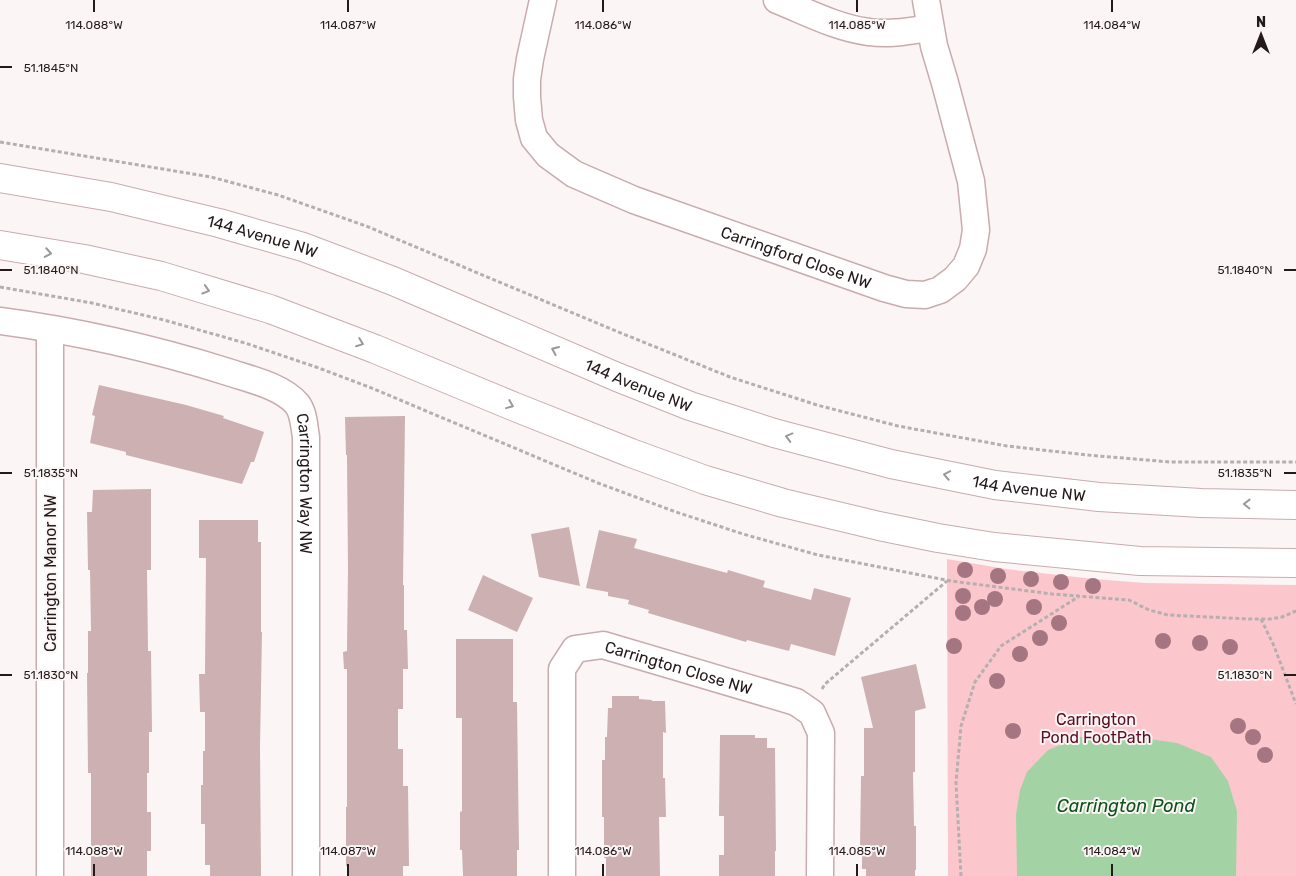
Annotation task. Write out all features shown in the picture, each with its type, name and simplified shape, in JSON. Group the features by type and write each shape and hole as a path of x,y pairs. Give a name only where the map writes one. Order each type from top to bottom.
{"main road":[{"name":"144 Avenue NW","path":"0,178 111,197 219,223 303,247 393,281 690,406 774,433 891,464 995,485 1098,497 1201,503 1296,504"},
{"path":"0,245 84,259 160,276 270,309 375,349 631,453 704,480 793,506 938,538 1004,548 1140,561 1296,563"}],"street":[{"name":"Carringford Close NW","path":"543,0 530,59 527,97 529,120 534,138 548,155 574,174 634,200 884,288 906,294 926,295 940,290 956,278 966,266 973,249 976,230 971,181 934,46 926,0"},
{"path":"778,0 838,25 870,33 891,33 930,28"},
{"name":"Carrington Way NW","path":"0,321 140,348 205,365 262,383 284,394 297,404 303,417 306,437 306,876"},
{"name":"Carrington Manor NW","path":"50,330 50,876"},
{"name":"Carrington Close NW","path":"562,876 562,668 575,649 603,646 796,702 807,710"},
{"path":"807,710 812,714 821,733 820,876"}],"path":[{"path":"0,142 212,177 278,195 366,226 730,377 817,405 898,426 1007,446 1087,455 1170,462 1296,462"},
{"path":"807,710 825,684 947,581"},
{"path":"961,876 956,783 961,726 975,682 1001,646 1079,596"},
{"path":"1261,619 1274,646 1296,704"}],"green space":[{"name":"Carrington Pond FootPath","path":"947,559 1006,569 1145,583 1296,585 1296,876 948,876"}],"water":[{"name":"Carrington Pond","path":"1129,736 1177,743 1211,757 1228,781 1237,811 1236,876 1017,876 1016,815 1020,790 1027,772 1048,750 1080,737"}],"building":[{"path":"99,385 186,405 224,416 223,418 264,432 254,462 251,462 242,484 126,455 126,452 90,443 95,416 92,415"},
{"path":"405,416 403,585 404,630 407,630 408,669 403,669 403,709 398,709 398,749 403,749 403,786 408,786 409,866 403,866 403,876 348,876 348,866 346,866 347,669 344,669 343,652 347,651 348,567 345,417"},
{"path":"151,489 151,570 147,570 152,732 149,732 147,812 151,812 151,851 147,851 147,876 91,876 91,773 88,773 87,673 88,631 91,631 87,512 92,512 93,490"},
{"path":"199,520 258,520 258,542 261,542 262,632 260,746 261,876 210,876 210,865 205,865 205,824 201,824 201,785 203,785 203,751 205,751 205,712 200,712 199,674 205,674 206,558 199,558"},
{"path":"569,527 580,586 539,577 531,534"},
{"path":"599,530 637,539 634,548 727,573 728,570 765,581 763,587 811,600 814,588 851,598 835,656 791,644 789,651 747,640 746,642 648,613 649,610 628,604 629,600 608,596 608,592 586,588"},
{"path":"483,575 533,598 517,632 468,610"},
{"path":"456,639 513,639 513,702 517,702 519,850 517,850 517,876 463,876 462,850 460,850 462,718 456,718"},
{"path":"916,664 926,708 915,711 915,772 913,772 914,826 916,826 915,876 866,876 866,869 862,869 862,848 860,848 861,776 864,776 864,728 873,728 861,677"},
{"path":"612,696 639,696 639,699 665,701 666,733 663,732 663,778 665,778 666,817 659,817 660,876 606,876 604,817 602,817 602,760 605,760 608,708 612,708"},
{"path":"720,735 755,735 755,738 767,738 767,748 775,748 775,876 719,876 719,855 724,855 724,816 719,816"}]}
